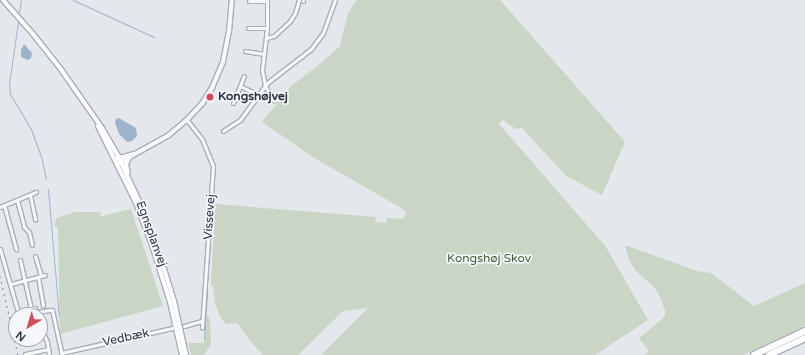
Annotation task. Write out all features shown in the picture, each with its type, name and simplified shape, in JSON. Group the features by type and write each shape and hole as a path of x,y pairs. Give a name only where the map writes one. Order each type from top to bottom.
{"highway":[{"path":"754,355 805,331"},
{"path":"769,355 805,338"}],"main road":[{"name":"Egnsplanvej","path":"3,0 34,34 107,136 150,238 170,302 182,355"},
{"name":"Egnsplanvej","path":"96,122 102,135 134,188 163,267 180,326 186,355"},
{"path":"129,158 126,166 134,188"}],"street":[{"path":"117,161 136,153 169,135 187,120 207,95 220,69 230,32 232,0"},
{"path":"266,38 274,36 290,21 299,0"},
{"path":"223,131 240,120 265,86 315,44 323,33 335,0"},
{"path":"249,1 266,1 267,28 262,70 265,86 274,101"},
{"path":"248,28 267,28"},
{"path":"245,51 263,54"},
{"path":"233,103 244,76"},
{"path":"240,86 259,95"},
{"name":"Vissevej","path":"187,120 202,139 213,166 202,328"},
{"path":"117,161 129,158 136,153"},
{"path":"0,206 36,192"},
{"path":"30,195 35,219"},
{"path":"17,200 24,227 29,232 32,245"},
{"path":"4,205 16,249"},
{"path":"0,248 20,314 50,309 54,312 61,354"},
{"path":"36,256 43,306"},
{"path":"20,260 31,307"},
{"path":"11,284 45,275"},
{"path":"184,326 202,321"},
{"name":"Vedbæk","path":"61,354 172,328"},
{"path":"167,330 168,334"},
{"path":"47,347 49,355"},
{"path":"25,354 48,350"}],"green space":[{"name":"Kongshøj Skov","path":"357,0 500,0 625,142 602,195 566,176 522,128 516,129 503,120 499,124 606,247 648,320 595,355 321,355 368,308 343,311 298,355 263,355 237,323 226,324 220,316 215,304 213,286 211,285 215,204 376,217 375,222 387,223 387,218 403,219 406,212 316,159 262,122 291,86 320,64 340,46 348,13"},
{"path":"131,209 163,306 60,334 58,228 54,225 57,218 75,212 102,212 99,217"},
{"path":"625,245 697,271 711,273 754,306 805,283 805,326 743,355 644,355 649,351 639,338 661,320 665,315 665,310 654,287 636,271 629,260"},
{"path":"206,313 210,320 211,345 204,355 191,355 188,343 204,343"}],"water":[{"path":"24,44 32,53 31,58 28,60 21,57 21,50"},
{"path":"119,118 136,128 137,136 132,141 127,142 119,134 115,123 116,119"}],"waterway":[{"path":"19,12 21,0"},
{"path":"73,0 154,37"},
{"path":"18,22 9,84 10,94 31,129 41,156 46,179"},
{"path":"48,189 59,317"},
{"path":"205,322 207,290"},
{"path":"204,339 205,323"}],"railway":[{"path":"0,276 18,355"}],"place":[{"name":"Kongshøjvej","path":"210,97"}]}
